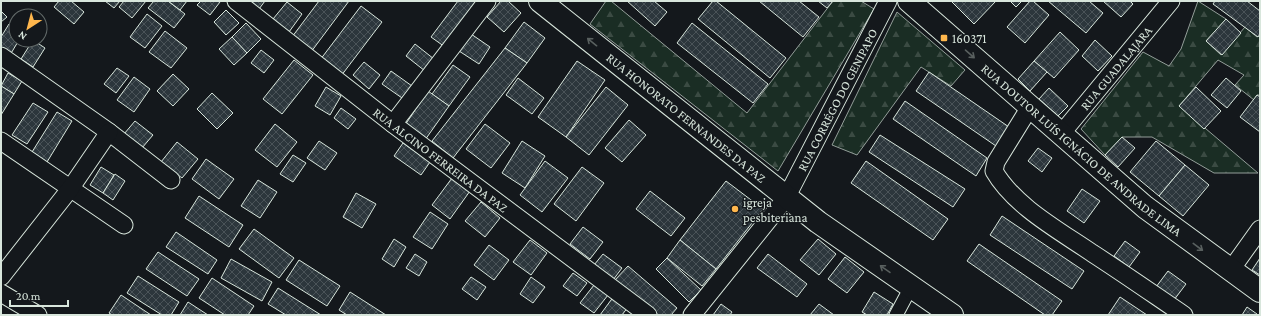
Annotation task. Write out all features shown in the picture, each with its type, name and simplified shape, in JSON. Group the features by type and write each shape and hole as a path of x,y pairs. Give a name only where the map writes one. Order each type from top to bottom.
{"main road":[{"name":"RUA HONORATO FERNANDES DA PAZ","path":"540,1 786,198 952,315"},
{"name":"RUA DOUTOR LUÍS IGNÁCIO DE ANDRADE LIMA","path":"909,1 1145,207 1260,291"}],"street":[{"name":"RUA ALCINO FERREIRA DA PAZ","path":"236,1 393,124 648,315"},
{"path":"393,124 487,1"},
{"name":"RUA CORRÉGO DO GENIPAPO","path":"692,315 786,198 888,1"},
{"name":"RUA GUADALAJARA","path":"1061,134 1171,1"},
{"path":"1,56 109,132 171,180"},
{"path":"1030,107 996,162 994,171 1000,181 1015,197 1051,224 1184,315"},
{"path":"1,277 70,189 109,132"},
{"path":"1,141 124,225"},
{"path":"1230,270 1260,229"},
{"path":"896,315 911,287"},
{"path":"1,293 38,315"}],"green space":[{"path":"606,1 611,1 747,113 833,1 861,1 874,9 778,171 590,24"},
{"path":"1198,1 1226,19 1206,41 1221,55 1245,27 1257,37 1260,33 1260,95 1257,95 1254,100 1235,85 1244,75 1218,60 1179,106 1258,173 1214,173 1152,137 1122,137 1105,155 1081,129 1143,52 1169,66 1181,49"},
{"path":"897,12 965,70 951,86 921,67 857,155 832,145"}],"building":[{"path":"59,1 71,1 84,12 74,24 54,7"},
{"path":"105,1 120,1 114,8"},
{"path":"124,1 146,1 132,18 119,7"},
{"path":"154,1 168,1 185,14 174,28 148,8"},
{"path":"168,1 187,1 180,10"},
{"path":"201,1 220,2 210,15 197,5"},
{"path":"246,1 265,1 256,13"},
{"path":"319,1 349,1 311,52 292,37"},
{"path":"458,1 479,1 445,47 431,37"},
{"path":"501,1 508,1 521,13 504,32 487,17"},
{"path":"627,1 654,1 667,12 655,26"},
{"path":"713,1 716,1 786,58 770,78 698,19"},
{"path":"759,1 799,1 819,17 803,37"},
{"path":"818,1 833,1 827,8"},
{"path":"951,1 996,1 974,24"},
{"path":"1010,1 1022,1 1016,7"},
{"path":"1030,1 1033,1 1049,15 1025,43 1007,27"},
{"path":"1048,1 1089,1 1103,13 1086,33"},
{"path":"1103,1 1130,1 1133,4 1121,17"},
{"path":"1215,1 1247,1 1260,11 1260,34 1258,37 1213,4"},
{"path":"287,2 302,14 289,32 273,19"},
{"path":"361,6 382,22 341,76 320,60"},
{"path":"226,10 239,23 226,35 214,22"},
{"path":"1,11 7,17 1,22"},
{"path":"147,14 162,26 145,48 130,37"},
{"path":"1226,19 1241,33 1222,55 1206,41"},
{"path":"524,22 545,38 527,63 505,48"},
{"path":"246,23 261,39 247,53 232,37"},
{"path":"692,23 768,84 753,103 677,43"},
{"path":"8,26 8,48 14,48 10,55 1,50 1,37"},
{"path":"165,31 187,48 171,68 149,52"},
{"path":"1060,32 1079,50 1054,78 1034,61"},
{"path":"471,34 490,47 479,64 459,51"},
{"path":"232,37 247,53 234,65 219,49"},
{"path":"1095,40 1112,56 1098,71 1082,56"},
{"path":"415,44 434,59 425,71 406,56"},
{"path":"28,48 45,48 33,67 21,59"},
{"path":"505,48 527,63 453,158 432,141"},
{"path":"261,50 274,60 264,73 251,63"},
{"path":"294,60 313,75 282,114 263,99"},
{"path":"577,61 605,80 566,137 538,117"},
{"path":"1034,61 1047,72 1030,91 1018,79"},
{"path":"364,62 380,75 369,89 353,75"},
{"path":"453,65 470,77 449,106 432,94"},
{"path":"117,68 129,76 116,93 104,84"},
{"path":"391,71 412,86 402,98 382,84"},
{"path":"929,72 1009,127 996,146 916,91"},
{"path":"8,73 22,81 14,94 1,86"},
{"path":"173,74 189,89 173,106 157,91"},
{"path":"134,77 150,89 134,112 117,100"},
{"path":"518,78 544,98 532,114 506,95"},
{"path":"1226,78 1241,91 1227,108 1211,95"},
{"path":"1,86 14,94 1,115"},
{"path":"326,87 341,96 330,115 315,106"},
{"path":"606,87 628,105 589,155 566,137"},
{"path":"1196,87 1221,111 1204,129 1179,106"},
{"path":"1049,88 1068,106 1058,116 1039,99"},
{"path":"428,91 449,106 425,140 405,125"},
{"path":"212,93 233,113 217,129 197,109"},
{"path":"1257,95 1260,97 1260,132 1240,117"},
{"path":"905,101 987,158 976,176 893,119"},
{"path":"33,103 48,112 27,144 12,135"},
{"path":"341,108 356,119 348,129 334,118"},
{"path":"57,112 72,121 47,162 32,152"},
{"path":"629,120 646,135 622,162 605,148"},
{"path":"135,121 153,135 142,148 124,134"},
{"path":"275,124 297,142 277,167 255,150"},
{"path":"485,124 510,143 491,168 466,149"},
{"path":"880,135 965,189 953,207 869,152"},
{"path":"1122,137 1135,148 1118,167 1105,155"},
{"path":"319,141 337,153 325,170 307,158"},
{"path":"522,141 545,156 525,188 502,173"},
{"path":"1156,141 1185,165 1159,196 1130,172"},
{"path":"177,142 198,159 182,178 161,162"},
{"path":"403,143 430,162 421,175 394,156"},
{"path":"1038,148 1052,158 1042,172 1028,161"},
{"path":"293,155 306,163 293,182 280,174"},
{"path":"206,159 234,179 219,199 192,179"},
{"path":"545,161 568,178 542,212 520,195"},
{"path":"866,161 948,219 933,240 851,183"},
{"path":"1185,165 1209,185 1183,216 1159,196"},
{"path":"101,167 114,175 103,193 90,185"},
{"path":"582,167 604,183 576,221 554,204"},
{"path":"115,174 125,181 113,200 103,193"},
{"path":"452,178 470,191 450,219 432,205"},
{"path":"258,180 277,192 260,218 241,206"},
{"path":"726,181 763,209 716,269 680,240"},
{"path":"1082,189 1100,201 1084,223 1067,211"},
{"path":"650,191 685,218 671,236 636,209"},
{"path":"356,193 376,204 362,228 343,217"},
{"path":"199,196 243,225 229,247 185,218"},
{"path":"481,202 500,218 485,237 465,221"},
{"path":"430,212 448,224 432,249 413,237"},
{"path":"1002,216 1084,271 1072,289 990,235"},
{"path":"583,227 603,242 590,259 570,244"},
{"path":"254,229 294,258 279,278 239,249"},
{"path":"176,232 217,260 208,274 166,247"},
{"path":"394,239 406,247 394,267 382,259"},
{"path":"818,239 836,254 819,275 800,260"},
{"path":"530,240 547,253 531,275 513,262"},
{"path":"680,240 716,269 702,286 667,258"},
{"path":"1125,241 1140,252 1129,267 1114,256"},
{"path":"979,244 1062,301 1052,315 1045,315 967,261"},
{"path":"489,245 509,260 494,280 474,265"},
{"path":"158,252 199,279 187,296 146,269"},
{"path":"415,254 427,262 419,276 406,268"},
{"path":"603,254 622,268 613,280 594,265"},
{"path":"768,254 807,284 797,297 757,268"},
{"path":"845,257 864,272 847,293 828,279"},
{"path":"667,258 701,290 689,302 656,269"},
{"path":"1260,258 1260,275 1252,270"},
{"path":"231,259 272,282 262,301 221,278"},
{"path":"299,260 340,286 327,306 286,280"},
{"path":"628,266 677,308 671,315 655,315 615,280"},
{"path":"1168,271 1186,284 1174,300 1156,287"},
{"path":"573,273 587,283 577,296 563,286"},
{"path":"138,276 179,302 171,315 162,315 127,293"},
{"path":"471,277 486,287 477,300 462,289"},
{"path":"531,277 545,287 533,303 520,294"},
{"path":"212,278 254,306 248,315 225,315 199,298"},
{"path":"594,285 608,295 594,313 580,303"},
{"path":"278,288 321,315 286,315 268,304"},
{"path":"350,292 386,315 347,315 339,310"},
{"path":"874,292 893,304 887,315 867,315 862,312"},
{"path":"121,295 151,315 112,315 109,313"},
{"path":"614,296 628,307 622,315 600,315"},
{"path":"1120,297 1147,315 1108,315"},
{"path":"188,302 208,315 180,315"},
{"path":"721,304 732,312 730,315 713,315"},
{"path":"819,304 834,315 810,315"},
{"path":"1247,307 1257,314 1257,315 1242,315"}],"place":[{"name":"160371","path":"944,38"},
{"name":"igreja pesbiteriana","path":"735,209"}]}
